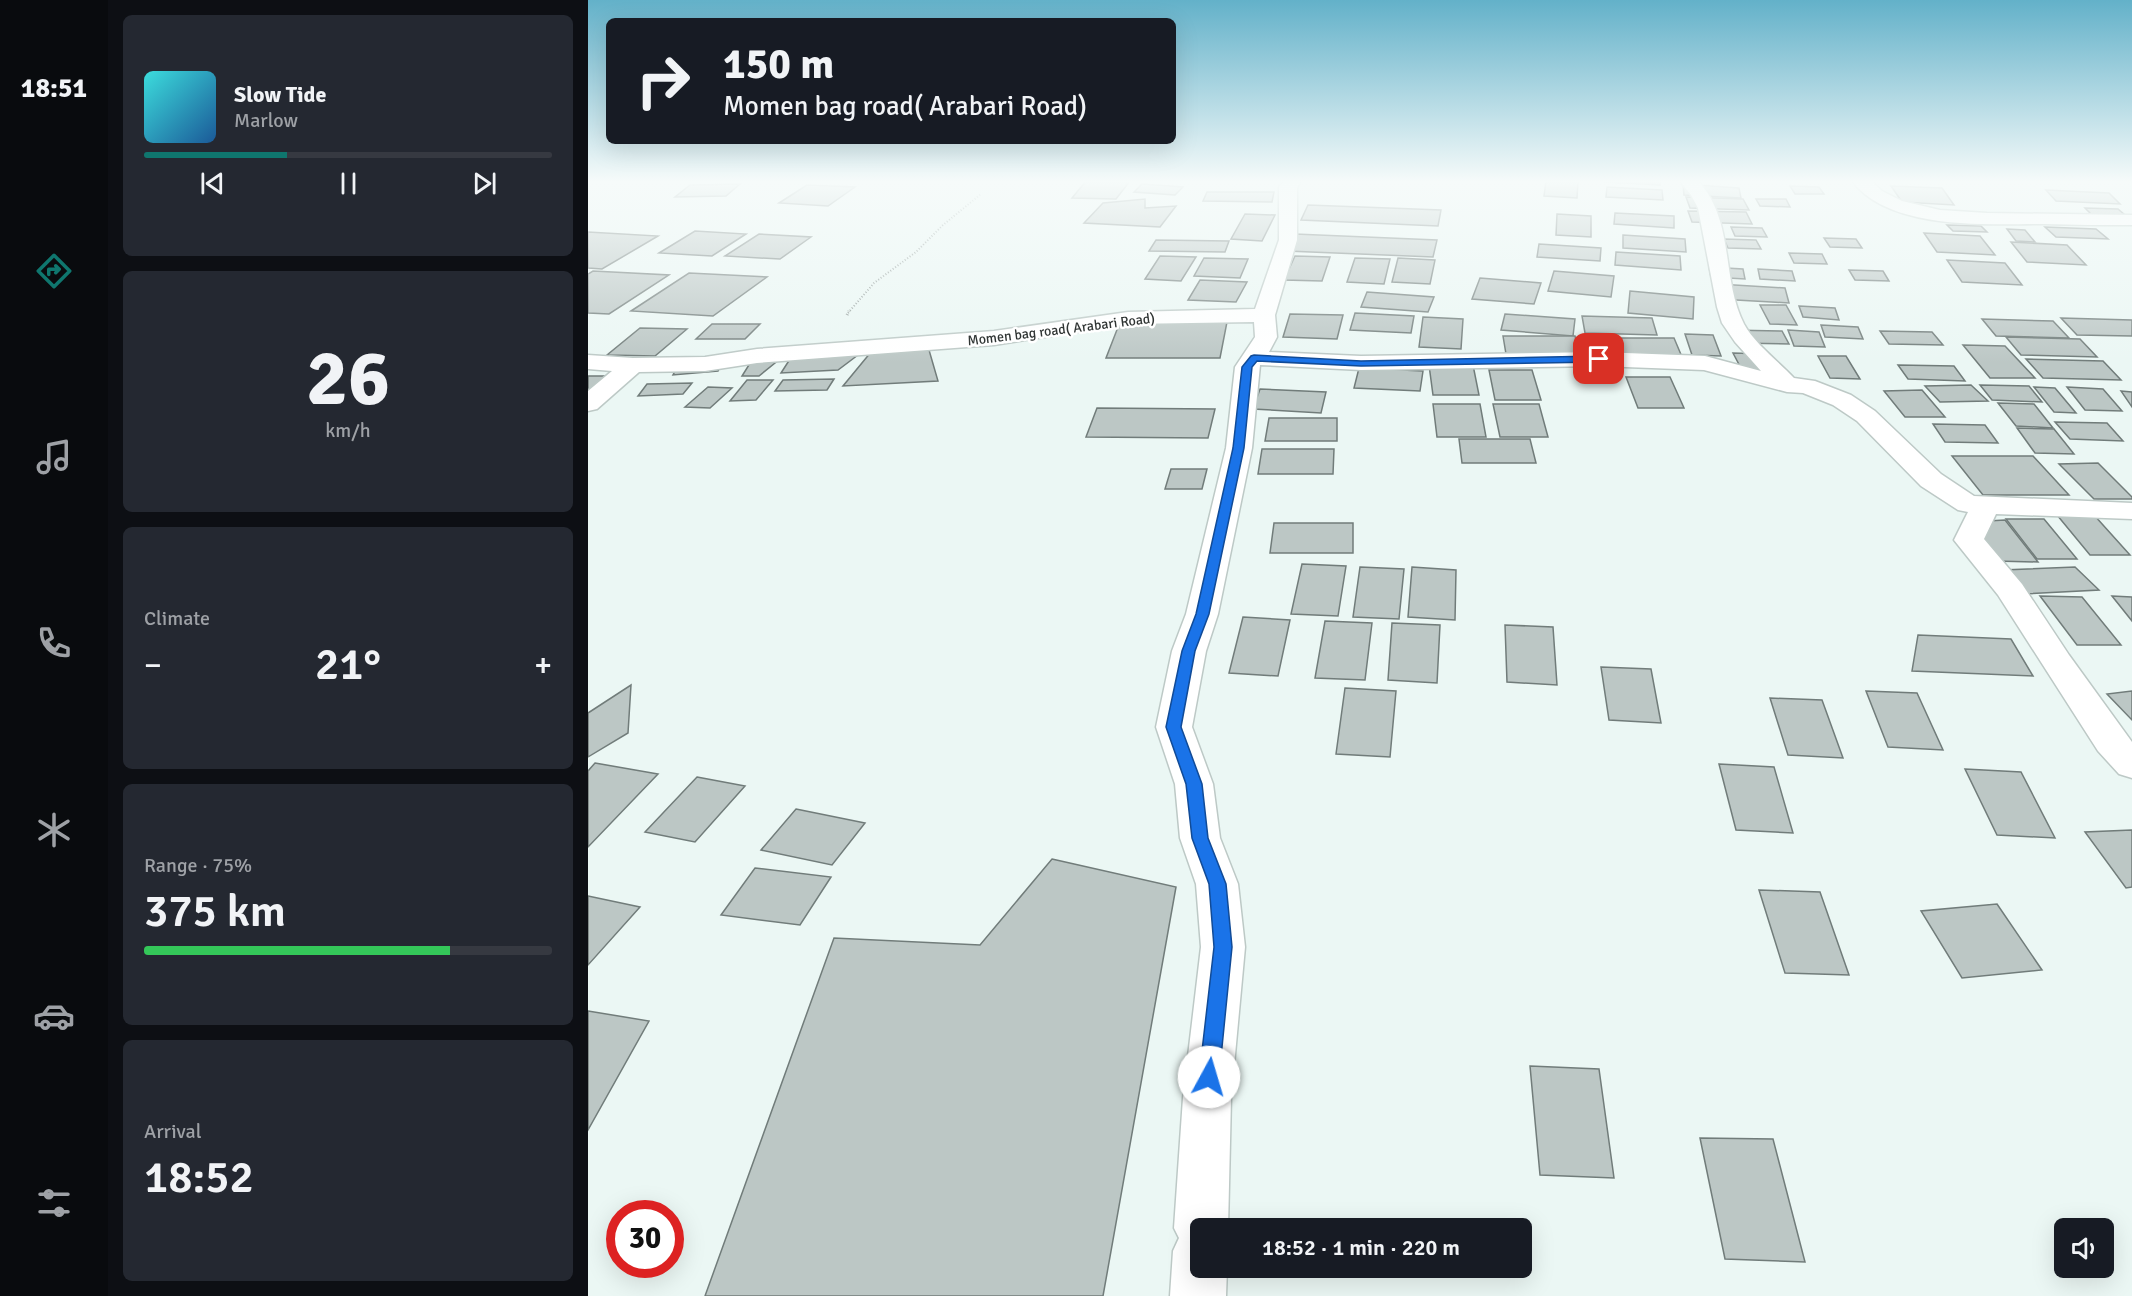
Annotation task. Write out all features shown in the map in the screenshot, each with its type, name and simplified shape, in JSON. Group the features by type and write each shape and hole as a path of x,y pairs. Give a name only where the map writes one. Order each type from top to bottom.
{"street":[{"path":"1201,1218 1207,1098 1223,947 1217,884 1200,838 1194,784 1174,727 1189,651 1202,614 1236,458 1247,367 1266,337 1264,315 1288,241"},
{"path":"1715,241 1722,287 1734,324 1788,385"},
{"name":"Momen bag road( Arabari Road)","path":"588,362 633,366 705,364 758,356 994,338 1128,318 1264,315"},
{"path":"1254,358 1361,363 1599,359 1705,363 1788,385 1807,386 1842,400 1866,416 1931,480 1968,504 2132,511"},
{"path":"588,404 633,366"},
{"path":"1986,505 1969,540 2011,591 2111,742 2132,765"},
{"path":"1198,1296 1199,1278"}],"path":[{"path":"830,350 850,308 874,283 927,241"}],"building":[{"path":"588,241 649,241 602,269 588,268"},
{"path":"678,241 734,241 712,256 659,253"},
{"path":"747,241 805,241 780,259 725,256"},
{"path":"1155,241 1229,241 1225,252 1149,251"},
{"path":"1291,241 1437,241 1433,257 1287,251"},
{"path":"1623,241 1685,241 1686,252 1623,248"},
{"path":"1725,241 1757,241 1761,249 1728,248"},
{"path":"1826,241 1858,241 1862,248 1830,247"},
{"path":"1930,241 1984,241 1995,255 1937,252"},
{"path":"2011,242 2067,245 2086,265 2027,262"},
{"path":"1539,244 1601,248 1600,261 1537,257"},
{"path":"1616,252 1680,256 1681,270 1615,265"},
{"path":"1789,253 1822,254 1827,264 1794,263"},
{"path":"1160,256 1196,257 1181,281 1145,279"},
{"path":"1295,256 1330,257 1322,281 1284,280"},
{"path":"1204,258 1248,259 1240,278 1194,276"},
{"path":"1355,258 1390,259 1384,284 1347,282"},
{"path":"1398,258 1435,260 1430,284 1392,282"},
{"path":"1947,260 2005,263 2022,285 1962,282"},
{"path":"1709,267 1743,269 1745,279 1711,277"},
{"path":"1758,269 1792,271 1795,281 1760,279"},
{"path":"1849,270 1883,271 1889,281 1855,280"},
{"path":"593,271 669,275 609,314 588,313 588,274"},
{"path":"1554,271 1614,276 1611,297 1548,291"},
{"path":"689,273 767,277 713,316 631,311"},
{"path":"1480,278 1541,283 1534,304 1472,299"},
{"path":"1200,280 1247,282 1236,302 1188,300"},
{"path":"1718,284 1785,288 1789,303 1719,299"},
{"path":"1630,291 1694,297 1693,319 1628,313"},
{"path":"1367,292 1434,297 1428,312 1361,307"},
{"path":"1760,305 1786,305 1797,325 1770,324"},
{"path":"1799,306 1835,308 1839,320 1803,317"},
{"path":"1355,313 1414,316 1411,333 1350,330"},
{"path":"1290,314 1343,315 1337,339 1283,337"},
{"path":"1505,314 1575,319 1573,336 1501,330"},
{"path":"1582,316 1652,318 1657,335 1585,333"},
{"path":"1423,317 1463,319 1461,349 1419,347"},
{"path":"2061,318 2132,320 2132,336 2077,335"},
{"path":"1982,319 2053,321 2069,338 1996,336"},
{"path":"1120,322 1227,322 1220,358 1106,358"},
{"path":"712,324 760,324 745,339 696,339"},
{"path":"1821,325 1858,327 1863,339 1825,337"},
{"path":"640,328 687,329 655,356 607,355"},
{"path":"1729,330 1782,331 1789,344 1736,343"},
{"path":"1788,330 1819,332 1825,347 1794,346"},
{"path":"1880,331 1932,332 1943,345 1889,344"},
{"path":"1685,334 1713,335 1721,356 1692,355"},
{"path":"1503,336 1575,336 1580,354 1506,354"},
{"path":"2006,337 2080,339 2097,357 2021,355"},
{"path":"1601,338 1674,338 1682,357 1607,356"},
{"path":"1963,345 2005,346 2035,378 1990,378"},
{"path":"929,350 938,381 843,386 871,352"},
{"path":"1733,353 1764,354 1772,370 1742,370"},
{"path":"858,355 838,370 781,373 790,359"},
{"path":"1818,356 1846,356 1860,379 1830,378"},
{"path":"780,359 759,376 742,376 752,360"},
{"path":"2026,359 2103,361 2121,380 2043,378"},
{"path":"723,361 718,371 673,375 679,364"},
{"path":"1429,365 1473,365 1479,395 1433,395"},
{"path":"1898,365 1954,366 1965,381 1908,379"},
{"path":"1359,368 1423,371 1420,391 1354,388"},
{"path":"1489,370 1532,370 1541,400 1495,400"},
{"path":"588,376 610,376 588,395"},
{"path":"1626,377 1670,377 1684,408 1638,408"},
{"path":"834,379 827,390 775,391 783,380"},
{"path":"747,380 773,380 756,400 730,401"},
{"path":"692,383 683,394 638,396 647,384"},
{"path":"1971,385 1988,401 1940,402 1925,386"},
{"path":"1980,385 2029,386 2042,402 1992,400"},
{"path":"708,387 732,388 710,408 685,407"},
{"path":"2034,387 2055,388 2076,413 2054,412"},
{"path":"2067,387 2103,389 2122,411 2085,410"},
{"path":"1260,389 1326,392 1321,413 1253,409"},
{"path":"1922,390 1945,417 1905,417 1884,391"},
{"path":"2121,391 2132,392 2132,407"},
{"path":"1998,403 2034,404 2053,428 2016,426"},
{"path":"1433,404 1480,404 1486,437 1437,437"},
{"path":"1493,404 1539,404 1548,437 1500,437"},
{"path":"1097,408 1215,409 1208,438 1086,437"},
{"path":"1269,418 1337,418 1337,441 1265,441"},
{"path":"2055,422 2107,423 2123,441 2070,439"},
{"path":"1933,424 1985,425 1998,443 1945,442"},
{"path":"2017,428 2054,429 2074,454 2035,453"},
{"path":"1459,439 1530,439 1536,463 1462,463"},
{"path":"1262,449 1334,449 1333,474 1258,474"},
{"path":"1952,456 2033,456 2069,495 1983,495"},
{"path":"2098,463 2132,499 2094,499 2059,464"},
{"path":"1171,469 1207,469 1202,489 1165,489"},
{"path":"2057,515 2094,515 2130,555 2090,555"},
{"path":"2006,519 2044,519 2077,559 2037,559"},
{"path":"2005,520 2038,562 1995,561 1970,522"},
{"path":"1274,523 1353,523 1353,553 1270,553"},
{"path":"1302,564 1346,566 1338,616 1291,614"},
{"path":"1360,567 1404,569 1399,619 1353,617"},
{"path":"1412,567 1456,570 1455,620 1408,617"},
{"path":"2075,567 2099,590 2024,594 2003,570"},
{"path":"2040,596 2082,597 2121,645 2077,645"},
{"path":"2112,596 2132,597 2132,621"},
{"path":"1243,617 1290,620 1278,676 1229,673"},
{"path":"1325,621 1372,623 1365,680 1315,678"},
{"path":"1392,623 1440,625 1437,683 1388,680"},
{"path":"1505,625 1553,627 1557,685 1507,682"},
{"path":"1918,635 2011,639 2033,676 1912,671"},
{"path":"1601,667 1651,669 1661,723 1609,720"},
{"path":"631,685 628,733 588,757 588,713"},
{"path":"1345,688 1396,691 1390,757 1336,754"},
{"path":"1866,691 1917,693 1943,750 1888,747"},
{"path":"2132,691 2132,720 2107,694"},
{"path":"1770,698 1822,700 1843,758 1788,755"},
{"path":"595,763 658,774 588,847 588,771"},
{"path":"1719,764 1774,767 1793,833 1736,830"},
{"path":"1965,769 2021,772 2055,838 1997,835"},
{"path":"697,777 745,786 695,842 645,832"},
{"path":"796,809 865,823 832,865 761,850"},
{"path":"2132,830 2132,887 2126,888 2085,832"},
{"path":"1052,859 1176,887 1103,1296 705,1296 834,938 980,945"},
{"path":"755,868 831,877 800,925 721,915"},
{"path":"1759,890 1820,892 1849,975 1785,973"},
{"path":"588,896 640,907 588,965"},
{"path":"1997,904 2042,970 1962,978 1921,911"},
{"path":"588,1011 649,1021 588,1130"},
{"path":"1530,1066 1599,1069 1614,1178 1540,1175"},
{"path":"1700,1138 1773,1139 1805,1262 1725,1259"}],"route":[{"path":"1209,1077 1223,947 1217,884 1200,838 1194,784 1174,727 1189,651 1202,614 1239,448 1247,367 1254,358 1361,363 1599,359"}]}
